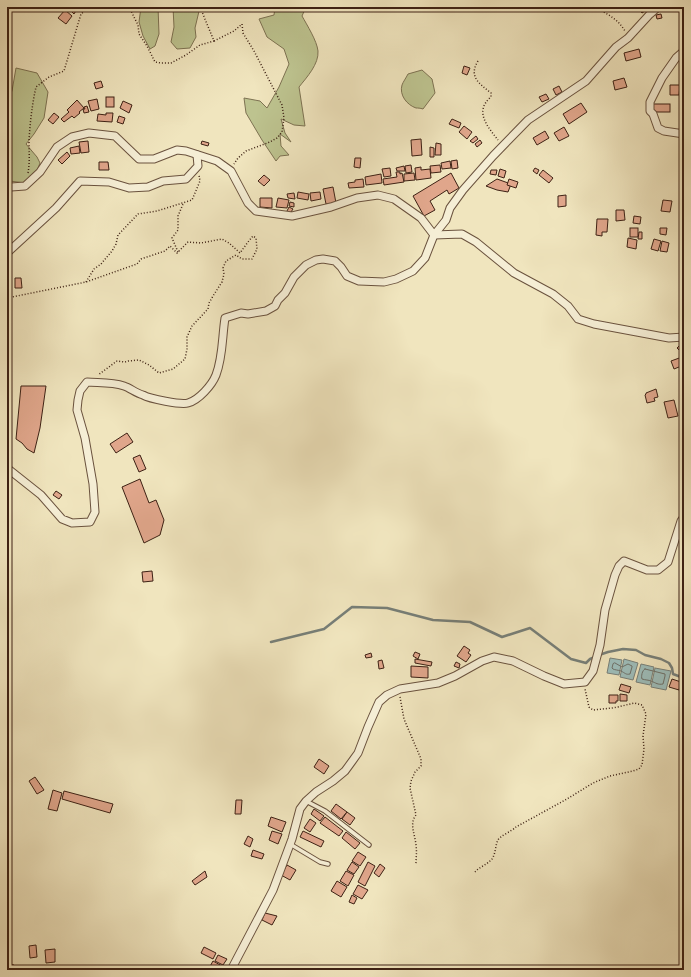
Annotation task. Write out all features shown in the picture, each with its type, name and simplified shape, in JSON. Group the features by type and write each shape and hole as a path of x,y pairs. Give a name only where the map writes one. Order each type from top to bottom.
{"street":[{"path":"7,468 41,494 62,519 72,523 90,522 95,512 93,484 85,438 77,410 80,391 87,382 124,386 143,396 168,402 188,403 201,395 216,376 222,350 225,318 241,313 248,314 271,309 285,294 294,277 306,265 316,260 323,259 335,261 342,266 348,276 359,281 384,282 396,279 413,271 425,258 434,235 446,220 450,208 463,190 500,149 528,120 586,81 616,47 628,38 658,7"},
{"path":"684,51 676,58 662,78 650,102 650,111 653,114 658,128 664,131 684,134"},
{"path":"7,186 25,186 40,172 57,147 72,137 89,133 115,136 139,159 154,159 177,150 186,151 217,161 231,171 248,203 256,211 292,216 331,207 357,198 378,195 394,200 421,218 434,235"},
{"path":"7,253 56,208 80,181 109,182 129,188 148,187 164,181 186,179 198,166 197,155"},
{"path":"434,235 462,234 476,242 514,273 553,294 568,306 578,319 594,324 669,338 684,337"},
{"path":"231,970 273,890 290,844 300,809 316,792 333,782 345,771 358,753 379,702 387,695 400,689 438,683 482,661 494,657 513,661 564,684 585,682 594,671 600,645 605,610 619,566 624,561 647,570 658,570 668,562 681,521 684,517"}],"lane":[{"path":"306,801 325,811 369,845"},
{"path":"290,844 320,862 328,864"}],"path":[{"path":"25,186 30,162 29,140 32,105 36,87 49,77 64,71 81,14 89,7"},
{"path":"128,7 138,25 139,34 155,62 161,63 171,63 200,45 214,41 234,31 242,24 243,33 282,105 284,118 282,132 277,138 246,151 238,158 231,171"},
{"path":"200,7 214,41"},
{"path":"593,7 604,11 615,20 623,28 628,38"},
{"path":"478,62 474,72 475,78 491,93 491,97 482,108 482,115 490,130 500,142 500,149"},
{"path":"86,282 94,269 101,264 112,251 118,240 118,235 138,214 157,212 192,200 200,180 198,166"},
{"path":"178,252 172,238 178,230 178,216 183,203"},
{"path":"87,382 117,361 125,362 139,360 149,365 159,373 173,370 185,359 188,349 187,337 192,326 208,309 209,303 222,282 224,274 223,268 226,261 236,255 242,259 252,259 258,249 256,238 254,236 240,253 229,242 222,239 201,243 188,242 178,252"},
{"path":"7,298 86,282 137,264 141,259 165,251 170,246 176,253 178,252"},
{"path":"475,872 482,868 492,858 499,839 510,833 516,827 593,783 610,776 639,769 642,765 644,749 643,736 646,714 642,705 634,703 618,707 593,710 589,707 585,682"},
{"path":"400,689 398,692 404,719 421,759 421,766 415,772 410,788 416,815 413,819 412,825 416,846 416,864"}],"green space":[{"path":"141,7 158,7 159,34 155,46 150,49 143,36 139,22"},
{"path":"173,7 200,7 195,28 196,37 190,48 177,49 171,42 174,27"},
{"path":"275,7 306,7 302,16 314,38 318,51 315,65 299,87 305,126 294,125 281,119 285,133 291,142 280,134 281,146 289,155 280,156 276,161 246,113 244,98 260,101 267,108 279,87 289,64 284,49 267,37 259,19 274,15"},
{"path":"16,68 37,73 48,92 44,118 26,144 40,163 34,178 25,183 10,181 7,177 7,100 12,91"},
{"path":"422,70 432,79 435,93 423,109 413,107 407,102 404,99 401,89 402,84 408,74"}],"water":[{"path":"610,658 622,660 619,675 607,673"},
{"path":"624,659 638,663 633,680 620,677"},
{"path":"641,664 654,667 650,685 636,682"},
{"path":"655,668 671,671 666,690 651,687"}],"building":[{"path":"71,7 75,7 77,9 74,14 69,9"},
{"path":"646,7 648,9 642,13 638,8"},
{"path":"65,10 72,16 66,24 58,18"},
{"path":"661,14 662,18 657,19 656,15"},
{"path":"639,49 641,57 626,61 624,53"},
{"path":"684,57 684,76 682,76 679,58"},
{"path":"464,66 470,68 467,75 462,73"},
{"path":"624,78 627,87 615,90 613,81"},
{"path":"101,81 103,87 96,89 94,83"},
{"path":"670,85 680,85 679,95 670,95"},
{"path":"559,86 562,92 556,95 553,89"},
{"path":"546,94 549,99 542,102 539,97"},
{"path":"106,97 114,97 114,107 106,107"},
{"path":"97,99 99,109 91,111 88,101"},
{"path":"77,100 84,108 74,118 72,116 64,122 61,119 69,112 67,110"},
{"path":"123,101 132,105 129,113 120,108"},
{"path":"581,103 587,112 569,124 563,114"},
{"path":"653,104 670,104 670,112 653,112"},
{"path":"87,106 89,112 84,113 83,109"},
{"path":"54,113 59,117 53,124 48,120"},
{"path":"106,113 113,113 112,122 97,121 98,114 106,115"},
{"path":"119,116 125,118 123,124 117,122"},
{"path":"452,119 461,123 459,128 449,124"},
{"path":"464,126 472,132 467,139 459,132"},
{"path":"564,127 569,136 559,141 554,133"},
{"path":"545,131 549,138 537,145 533,138"},
{"path":"476,136 478,139 473,143 470,141"},
{"path":"421,139 422,155 412,156 411,140"},
{"path":"480,140 482,143 477,147 475,144"},
{"path":"88,141 89,152 81,153 79,142"},
{"path":"202,141 209,143 208,146 201,144"},
{"path":"436,143 441,144 441,155 435,155"},
{"path":"79,146 80,153 71,154 70,148"},
{"path":"430,147 434,148 434,157 430,157"},
{"path":"67,152 70,156 62,164 58,160"},
{"path":"355,158 361,158 360,168 354,167"},
{"path":"457,160 458,168 452,169 451,161"},
{"path":"450,161 451,168 442,169 441,163"},
{"path":"99,162 108,162 109,170 99,170"},
{"path":"411,165 412,172 406,173 405,166"},
{"path":"440,165 441,172 431,173 430,166"},
{"path":"404,166 405,171 397,171 396,168"},
{"path":"421,167 421,170 430,169 431,178 416,180 415,168"},
{"path":"390,168 391,176 384,177 382,169"},
{"path":"535,168 539,170 537,174 533,171"},
{"path":"500,169 506,171 504,178 498,176"},
{"path":"491,170 497,170 496,175 490,174"},
{"path":"543,170 553,178 549,183 539,175"},
{"path":"396,172 400,172 400,174 402,173 404,182 384,185 383,179 397,177"},
{"path":"414,173 415,180 404,181 404,174"},
{"path":"451,173 459,188 449,194 447,190 430,201 435,210 424,216 413,196"},
{"path":"381,174 382,183 366,185 365,177"},
{"path":"264,175 270,180 264,186 258,181"},
{"path":"363,179 364,187 349,188 348,183"},
{"path":"497,179 511,184 508,192 486,186"},
{"path":"509,179 518,182 516,188 507,185"},
{"path":"333,187 336,203 326,204 323,189"},
{"path":"298,192 309,194 308,200 297,198"},
{"path":"320,192 321,199 311,201 310,193"},
{"path":"294,193 295,199 288,198 287,194"},
{"path":"566,195 566,206 558,207 558,196"},
{"path":"260,198 272,198 272,208 260,207"},
{"path":"278,198 289,200 287,208 276,207"},
{"path":"663,200 672,201 670,212 661,211"},
{"path":"290,202 294,203 294,207 289,206"},
{"path":"289,207 293,209 289,215 286,213"},
{"path":"616,210 624,210 625,220 616,221"},
{"path":"634,216 641,217 640,224 633,223"},
{"path":"597,219 608,219 607,232 602,232 602,236 596,235"},
{"path":"630,228 638,228 638,237 630,237"},
{"path":"660,228 667,228 666,235 660,234"},
{"path":"639,232 642,232 642,239 638,239"},
{"path":"628,238 637,240 636,249 627,247"},
{"path":"654,239 661,241 658,251 651,249"},
{"path":"662,241 669,243 667,252 660,251"},
{"path":"15,278 21,278 22,288 15,288"},
{"path":"681,344 684,349 681,352 677,348"},
{"path":"682,357 684,365 674,369 671,361"},
{"path":"21,386 46,386 40,428 34,453 16,439"},
{"path":"656,389 658,397 654,398 655,401 647,403 646,393"},
{"path":"674,400 678,416 668,418 664,402"},
{"path":"127,433 133,442 116,453 110,444"},
{"path":"140,455 146,469 139,472 133,458"},
{"path":"140,479 149,503 156,500 164,520 160,535 144,543 122,487"},
{"path":"56,491 62,495 59,499 53,495"},
{"path":"152,571 153,581 143,582 142,572"},
{"path":"464,646 470,650 468,653 471,655 466,662 457,656"},
{"path":"415,652 420,654 418,659 413,656"},
{"path":"371,653 372,657 366,658 365,655"},
{"path":"415,659 432,662 431,666 415,663"},
{"path":"382,660 384,668 379,669 378,661"},
{"path":"456,662 460,664 459,668 454,666"},
{"path":"411,666 428,667 428,678 411,677"},
{"path":"672,679 681,682 679,690 669,687"},
{"path":"621,684 631,687 629,693 619,690"},
{"path":"620,694 627,695 627,701 620,701"},
{"path":"609,695 618,695 618,701 616,701 616,703 609,703"},
{"path":"319,759 329,766 324,774 314,767"},
{"path":"35,777 44,790 37,794 29,781"},
{"path":"53,790 62,793 57,811 48,809"},
{"path":"64,791 113,804 110,813 62,799"},
{"path":"236,800 242,800 241,814 235,814"},
{"path":"336,804 347,812 341,819 331,811"},
{"path":"314,809 324,816 320,821 311,814"},
{"path":"347,812 355,818 350,825 342,819"},
{"path":"271,817 286,822 282,832 268,826"},
{"path":"325,817 343,831 339,836 320,823"},
{"path":"310,819 316,823 310,832 304,828"},
{"path":"272,831 282,834 278,844 269,840"},
{"path":"303,831 324,841 321,847 300,837"},
{"path":"346,832 360,843 355,849 342,838"},
{"path":"248,836 253,839 250,847 244,844"},
{"path":"253,850 264,854 262,859 251,856"},
{"path":"358,852 366,857 360,866 352,861"},
{"path":"352,862 359,867 354,874 347,870"},
{"path":"368,862 375,866 365,886 358,882"},
{"path":"380,864 385,868 379,877 374,873"},
{"path":"287,865 296,870 290,880 281,875"},
{"path":"205,871 207,877 195,885 192,881"},
{"path":"346,871 354,875 348,886 340,881"},
{"path":"337,881 347,887 341,897 331,891"},
{"path":"358,885 368,890 362,899 353,894"},
{"path":"352,895 357,898 354,904 349,902"},
{"path":"265,913 277,916 272,925 262,920"},
{"path":"36,945 37,957 30,958 29,946"},
{"path":"204,947 216,953 213,959 201,953"},
{"path":"55,949 55,962 46,963 45,950"},
{"path":"218,955 227,959 223,965 215,961"},
{"path":"213,961 222,966 219,970 208,970"},
{"path":"7,964 14,965 14,970 7,970"}],"waterway":[{"path":"271,642 324,629 352,607 387,608 433,620 470,622 502,637 530,628 571,659 586,663 595,657"},
{"path":"599,655 623,649 636,650 645,655 661,659 669,663 673,674 684,677"}]}
